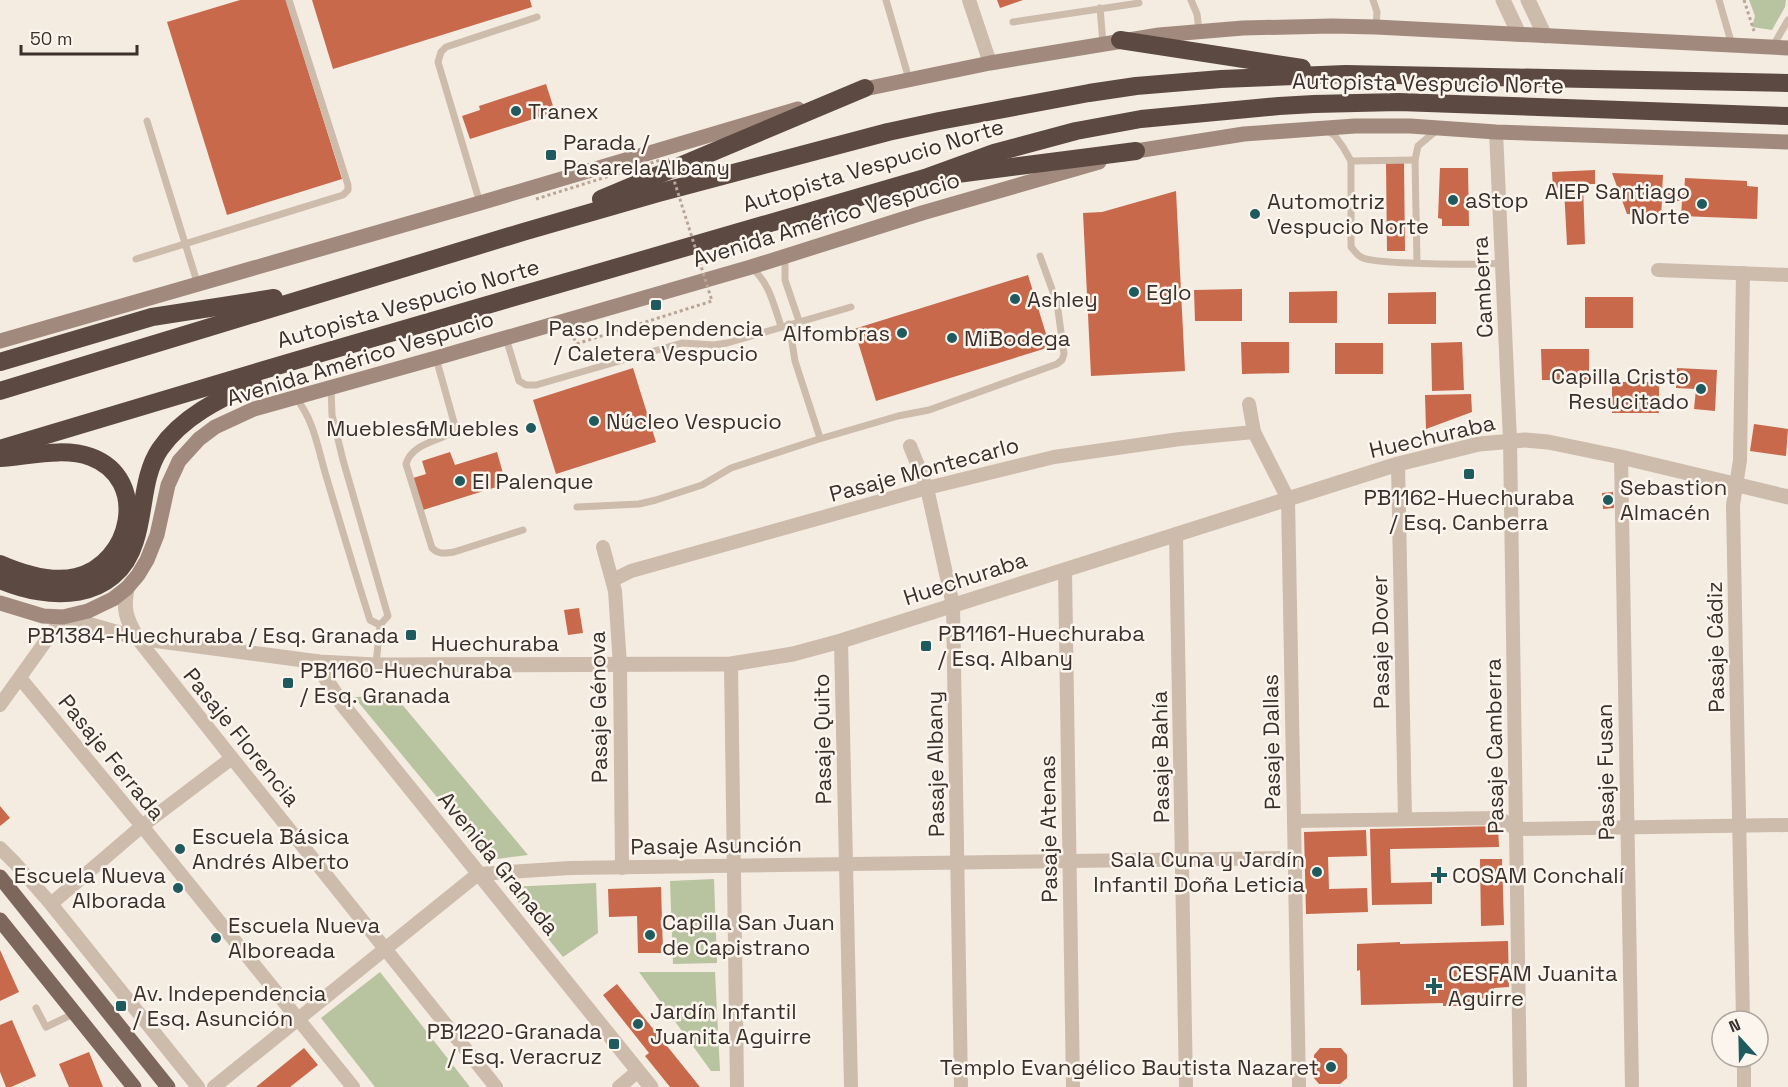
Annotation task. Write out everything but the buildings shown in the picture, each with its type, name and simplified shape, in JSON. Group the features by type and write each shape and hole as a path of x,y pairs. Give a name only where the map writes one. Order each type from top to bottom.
{"highway":[{"path":"1112,42 1346,74"},
{"name":"Autopista Vespucio Norte","path":"0,391 523,232 758,166 888,132 1089,93 1136,86 1221,79 1346,74 1788,83"},
{"path":"523,232 865,88"},
{"name":"Autopista Vespucio Norte","path":"0,449 925,178 994,153 1141,119 1279,106 1399,102 1788,116"},
{"path":"925,178 1136,151"},
{"path":"0,362 152,317 335,289"},
{"path":"0,580 56,595 83,592 107,580 130,553 138,531 147,478 160,450 170,437 211,404 294,361"},
{"path":"0,458 69,452 91,457 107,465 116,474 124,488 127,510 125,530 118,547 104,564 85,575 64,579 39,577 0,564"}],"main road":[{"path":"0,341 662,150 865,88 1112,42 1199,31 1287,26 1376,27 1774,47"},
{"name":"Avenida Américo Vespucio","path":"0,603 43,616 63,617 99,607 113,599 138,575 152,548 168,484 179,461 199,439 214,427 254,409 752,267 922,213 1136,151 1244,134 1325,128 1410,126 1496,132 1788,142"},
{"path":"0,877 168,1087"},
{"path":"0,920 134,1087"}],"street":[{"path":"969,0 990,63"},
{"path":"1503,0 1519,34"},
{"path":"1528,0 1545,36"},
{"name":"Camberra","path":"1496,132 1510,440"},
{"path":"1658,270 1788,275"},
{"name":"Pasaje Cádiz","path":"1743,273 1740,460 1733,505 1743,1009"},
{"name":"Pasaje Dallas","path":"1249,404 1254,432 1288,499 1299,1087"},
{"name":"Pasaje Montecarlo","path":"613,580 632,571 927,488 1054,457 1254,432"},
{"name":"Huechuraba","path":"63,617 137,638 320,663 376,665 732,664 793,654 841,641 1398,464 1479,444 1510,440 1548,442 1788,497"},
{"name":"Pasaje Camberra","path":"1510,440 1520,1087"},
{"name":"Pasaje Albany","path":"910,446 927,488 953,605 961,1087"},
{"name":"Pasaje Fusan","path":"1621,457 1632,1087"},
{"name":"Pasaje Dover","path":"1398,464 1405,819"},
{"name":"Pasaje Bahía","path":"1176,534 1186,1087"},
{"name":"Pasaje Génova","path":"603,547 615,591 620,665 622,868"},
{"name":"Pasaje Atenas","path":"1065,570 1072,1087"},
{"path":"127,588 124,604 137,638"},
{"path":"0,705 63,617"},
{"name":"Pasaje Florencia","path":"137,638 496,1087"},
{"name":"Pasaje Quito","path":"841,641 851,1087"},
{"name":"Avenida Granada","path":"320,663 342,704 651,1087"},
{"path":"732,664 737,1087"},
{"name":"Pasaje Ferrada","path":"20,678 353,1087"},
{"path":"51,904 142,826 231,758"},
{"path":"1294,821 1499,818 1516,828 1788,825"},
{"path":"0,848 51,904 198,1087"},
{"name":"Pasaje Asunción","path":"478,874 570,868 1294,858"},
{"path":"214,1087 478,874"},
{"path":"1743,1069 1744,1087"},
{"path":"619,1087 638,1071"}],"lane":[{"path":"136,259 343,195 348,190 289,0"},
{"path":"886,0 909,79"},
{"path":"1191,0 1197,14 1199,31"},
{"path":"1373,0 1377,12 1376,27"},
{"path":"1719,0 1732,45"},
{"path":"1013,22 1139,3"},
{"path":"1100,8 1112,42"},
{"path":"480,203 438,62 441,52 446,47 537,17"},
{"path":"1774,47 1788,20"},
{"path":"147,121 198,285"},
{"path":"1325,128 1335,136 1351,161 1351,247 1361,257 1479,265 1502,263"},
{"path":"1418,262 1415,160 1418,146 1438,128"},
{"path":"1351,161 1415,160"},
{"path":"577,507 639,504 656,500 702,485 731,468 820,438 898,416 929,410 1057,364 1062,360 1064,354 1057,303 1040,256"},
{"path":"785,257 785,280 799,321"},
{"path":"752,267 762,276 785,325 820,438"},
{"path":"506,338 519,381 526,385 536,385 682,343 721,344 851,307"},
{"path":"436,358 455,426 454,431 417,448 408,457 406,464 432,548 442,554 454,552 523,530"},
{"path":"331,387 332,415 340,448 388,616 380,625 376,665"},
{"path":"296,397 314,430 370,620 380,625"},
{"path":"36,1008 46,1027 75,1013"}],"path":[{"path":"1744,0 1774,47"},
{"path":"536,199 667,158 712,301 576,344"}],"green space":[{"path":"1749,0 1786,0 1785,7 1772,30 1752,27 1755,16"},
{"path":"395,696 528,855 489,860 354,697"},
{"path":"714,879 717,963 673,964 670,881"},
{"path":"596,883 598,933 563,957 506,887"},
{"path":"380,972 470,1087 375,1087 321,1018"},
{"path":"639,972 715,972 720,1071 711,1071"}],"place":[{"name":"Tranex","path":"516,111"},
{"name":"Parada / Pasarela Albany","path":"551,155"},
{"name":"aStop","path":"1453,200"},
{"name":"AIEP Santiago Norte","path":"1702,204"},
{"name":"Automotriz Vespucio Norte","path":"1255,214"},
{"name":"Eglo","path":"1134,292"},
{"name":"Ashley","path":"1015,299"},
{"name":"Paso Independencia / Caletera Vespucio","path":"656,305"},
{"name":"Alfombras","path":"902,333"},
{"name":"MiBodega","path":"952,338"},
{"name":"Capilla Cristo Resucitado","path":"1701,389"},
{"name":"Núcleo Vespucio","path":"594,421"},
{"name":"Muebles&Muebles","path":"531,428"},
{"name":"PB1162-Huechuraba / Esq. Canberra","path":"1469,474"},
{"name":"El Palenque","path":"460,481"},
{"name":"Sebastion Almacén","path":"1608,500"},
{"name":"PB1384-Huechuraba / Esq. Granada","path":"411,635"},
{"name":"PB1161-Huechuraba / Esq. Albany","path":"926,646"},
{"name":"PB1160-Huechuraba / Esq. Granada","path":"288,683"},
{"name":"Escuela Básica Andrés Alberto","path":"180,849"},
{"name":"Sala Cuna y Jardín Infantil Doña Leticia","path":"1317,872"},
{"name":"COSAM Conchalí","path":"1439,875"},
{"name":"Escuela Nueva Alborada","path":"178,888"},
{"name":"Capilla San Juan de Capistrano","path":"650,935"},
{"name":"Escuela Nueva Alboreada","path":"216,938"},
{"name":"CESFAM Juanita Aguirre","path":"1434,986"},
{"name":"Av. Independencia / Esq. Asunción","path":"121,1006"},
{"name":"Jardín Infantil Juanita Aguirre","path":"638,1024"},
{"name":"PB1220-Granada / Esq. Veracruz","path":"614,1044"},
{"name":"Templo Evangélico Bautista Nazaret","path":"1331,1067"}]}
